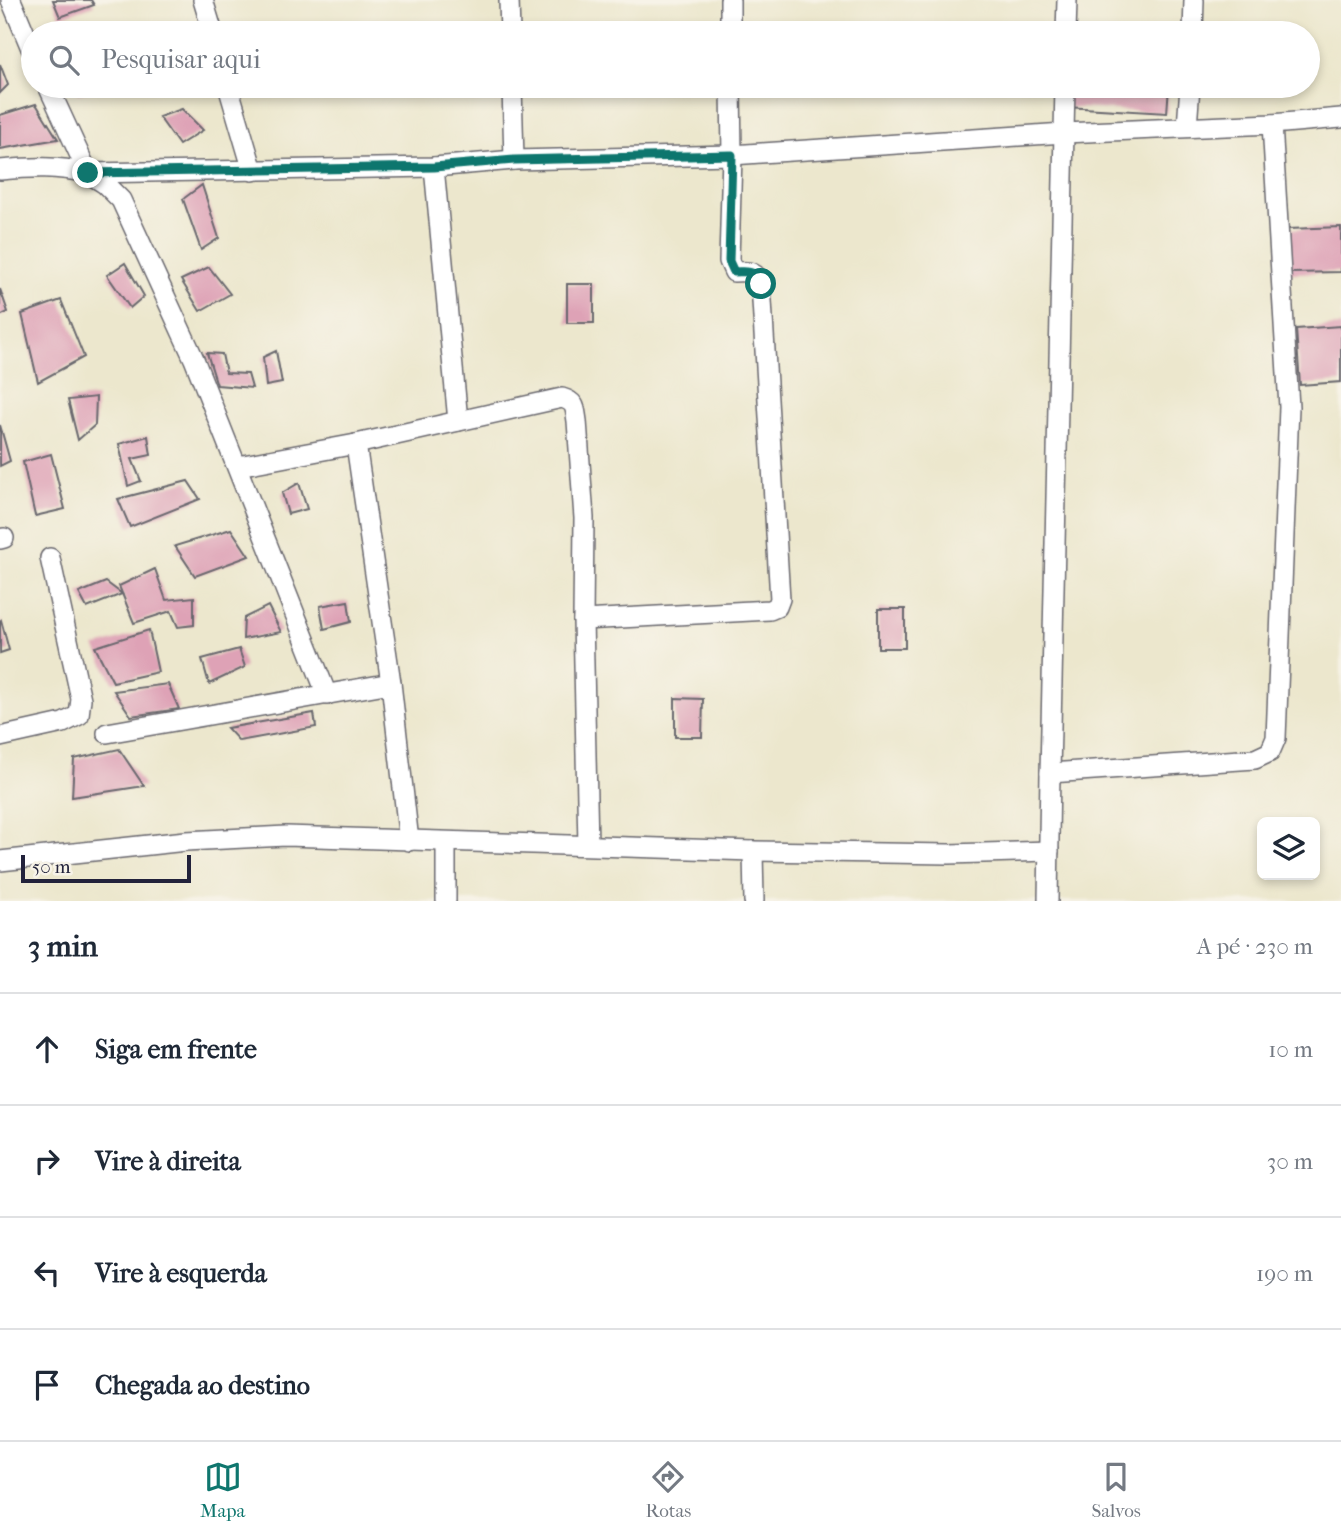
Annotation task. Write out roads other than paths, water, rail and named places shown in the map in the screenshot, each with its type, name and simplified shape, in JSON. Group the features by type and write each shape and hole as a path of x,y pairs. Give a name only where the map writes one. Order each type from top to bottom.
{"street":[{"path":"11,0 21,24"},
{"path":"204,0 210,21"},
{"path":"509,0 510,21"},
{"path":"730,0 730,21"},
{"path":"1066,21 1067,0"},
{"path":"1193,21 1194,0"},
{"path":"54,98 88,173 105,184 121,200 194,359 327,695"},
{"path":"232,98 253,170"},
{"path":"512,98 514,160"},
{"path":"583,620 770,610 777,607 780,600 761,284 758,276 753,273 734,272 729,261 731,98"},
{"path":"1048,901 1065,98"},
{"path":"1187,127 1189,98"},
{"path":"0,170 34,167 88,173 434,167 514,160 732,155 1341,118"},
{"path":"1050,773 1255,759 1270,752 1276,738 1289,407 1272,124"},
{"path":"434,167 458,421"},
{"path":"238,466 356,444 562,398 570,400 575,408 584,518 583,620 588,845"},
{"path":"356,444 391,683 409,841"},
{"path":"0,737 63,723 79,715 81,699 50,558"},
{"path":"107,733 391,683"},
{"path":"0,862 199,840 286,836 753,851 949,854 1049,851"},
{"path":"446,842 446,901"},
{"path":"753,851 754,901"}]}
